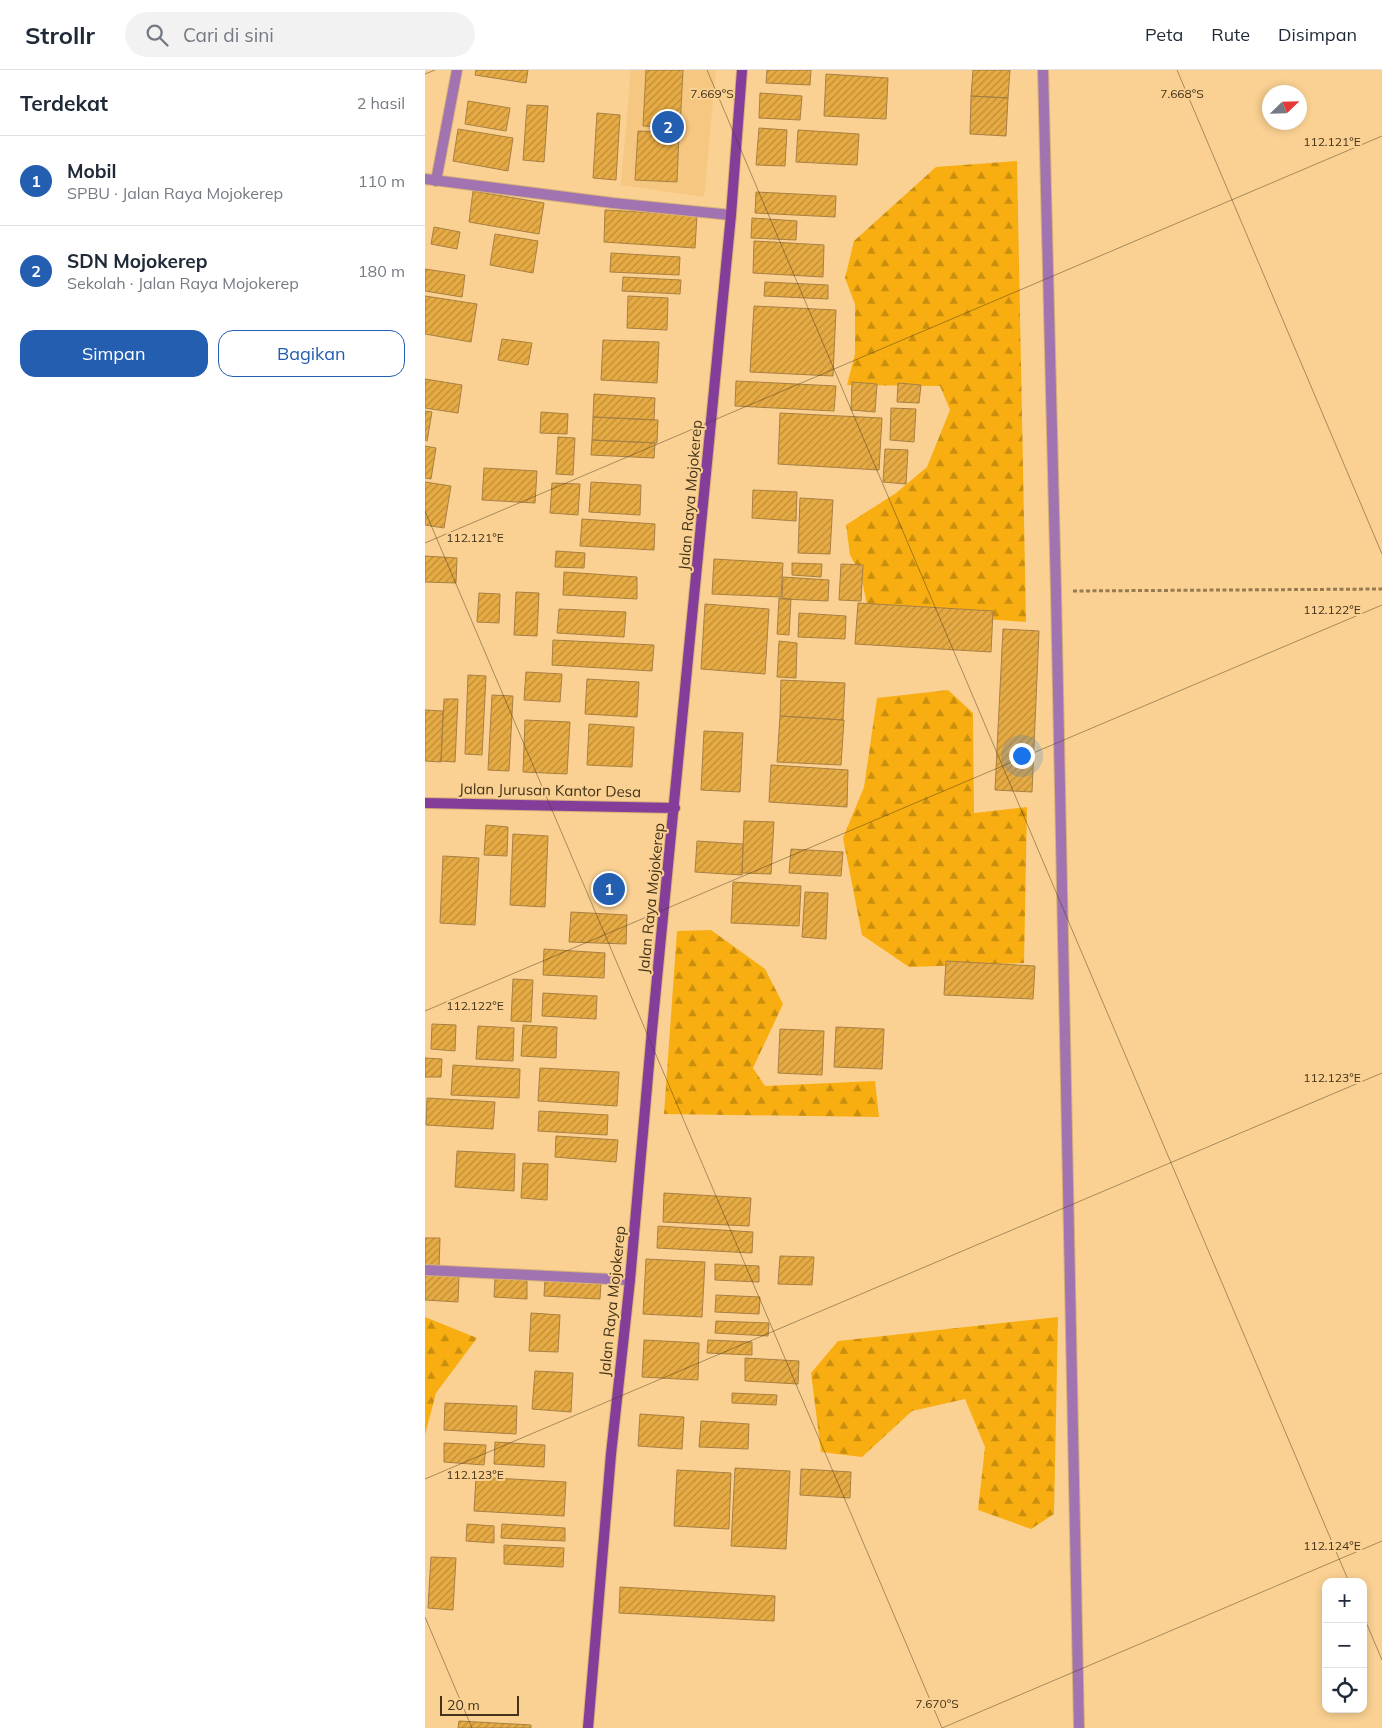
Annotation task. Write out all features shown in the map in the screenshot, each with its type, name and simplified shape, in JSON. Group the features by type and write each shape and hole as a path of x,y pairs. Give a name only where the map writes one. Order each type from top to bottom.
{"main road":[{"name":"Jalan Raya Mojokerep","path":"588,1728 611,1454 630,1280 652,1030 675,808 731,214 742,70"},
{"name":"Jalan Jurusan Kantor Desa","path":"425,803 675,808"}],"street":[{"path":"457,70 430,180 613,203 731,214"},
{"path":"1043,70 1056,592 1079,1728"},
{"path":"425,1270 630,1280"}],"path":[{"path":"1056,592 1382,589"}],"shaded area":[{"path":"631,70 716,70 704,197 621,185"}],"green space":[{"path":"1017,161 1026,622 868,610 861,575 850,555 846,525 896,493 927,467 950,410 940,386 847,385 855,354 855,304 845,278 854,241 936,167"},
{"path":"948,690 973,713 974,813 1027,807 1024,963 909,967 862,935 843,838 864,787 877,698"},
{"path":"711,930 765,969 783,1004 753,1068 765,1086 875,1081 879,1117 664,1114 677,931"},
{"path":"425,1317 477,1338 436,1393 425,1435"},
{"path":"1058,1317 1054,1514 1031,1529 978,1510 985,1447 965,1399 912,1411 862,1457 821,1452 811,1373 838,1341"}],"building":[{"path":"476,70 528,70 526,83 475,75"},
{"path":"646,70 683,70 680,128 643,126"},
{"path":"767,70 811,70 810,85 766,83"},
{"path":"973,70 1010,70 1008,98 971,96"},
{"path":"826,74 888,78 886,119 824,116"},
{"path":"760,93 802,96 800,120 759,118"},
{"path":"971,96 1008,98 1006,136 970,134"},
{"path":"468,101 510,108 506,131 465,124"},
{"path":"527,105 548,106 544,162 523,160"},
{"path":"597,113 620,115 616,180 593,178"},
{"path":"759,128 787,130 785,166 756,165"},
{"path":"458,129 513,138 508,171 453,161"},
{"path":"798,130 859,134 857,165 796,162"},
{"path":"638,131 679,133 677,182 635,180"},
{"path":"473,191 544,203 539,234 469,222"},
{"path":"756,192 836,196 835,217 755,213"},
{"path":"605,210 697,215 695,248 604,242"},
{"path":"752,218 797,221 796,240 751,238"},
{"path":"434,227 460,232 457,249 431,244"},
{"path":"495,234 538,241 533,273 490,265"},
{"path":"754,241 824,245 823,277 753,273"},
{"path":"611,253 680,257 679,275 610,272"},
{"path":"425,269 465,275 462,297 425,291"},
{"path":"623,277 681,280 680,294 622,291"},
{"path":"765,282 828,285 828,299 764,296"},
{"path":"425,296 477,304 471,342 425,334"},
{"path":"628,296 668,298 667,330 627,328"},
{"path":"754,306 836,310 833,376 750,372"},
{"path":"502,339 532,343 528,365 498,360"},
{"path":"603,340 659,342 657,383 601,380"},
{"path":"425,379 462,385 458,413 425,408"},
{"path":"736,381 836,386 834,411 735,406"},
{"path":"852,382 877,384 875,412 851,410"},
{"path":"898,383 921,385 919,403 897,402"},
{"path":"594,394 655,398 654,420 593,417"},
{"path":"891,408 916,409 914,442 890,440"},
{"path":"425,411 432,412 427,441 425,440"},
{"path":"541,412 568,414 567,434 540,433"},
{"path":"780,413 882,418 879,470 778,464"},
{"path":"593,417 658,420 657,443 592,440"},
{"path":"558,437 575,438 573,475 556,474"},
{"path":"592,440 655,443 654,458 591,455"},
{"path":"425,446 436,448 431,479 425,478"},
{"path":"885,449 908,450 906,484 883,482"},
{"path":"484,468 537,471 535,503 482,500"},
{"path":"425,482 451,486 444,528 425,525"},
{"path":"591,482 641,485 640,515 589,512"},
{"path":"552,483 580,484 578,515 550,513"},
{"path":"753,490 797,492 796,521 752,518"},
{"path":"800,498 833,500 830,554 798,553"},
{"path":"582,519 655,524 654,550 580,546"},
{"path":"556,551 585,553 584,568 555,567"},
{"path":"425,556 457,558 456,583 425,582"},
{"path":"714,559 783,563 781,597 712,594"},
{"path":"792,563 822,564 821,577 792,575"},
{"path":"841,564 863,565 861,601 839,600"},
{"path":"564,572 637,577 637,599 563,595"},
{"path":"783,577 829,580 828,601 782,599"},
{"path":"516,592 539,593 537,636 514,635"},
{"path":"479,593 500,594 499,623 477,622"},
{"path":"779,598 791,599 789,635 777,634"},
{"path":"858,603 993,611 991,652 855,644"},
{"path":"705,604 769,609 765,674 701,669"},
{"path":"559,609 626,612 624,637 557,633"},
{"path":"799,613 846,616 845,639 798,637"},
{"path":"1003,629 1039,631 1032,792 995,790"},
{"path":"553,640 654,645 652,671 552,665"},
{"path":"779,641 797,643 796,678 777,677"},
{"path":"526,672 562,674 560,702 524,700"},
{"path":"468,675 486,676 482,755 465,754"},
{"path":"587,679 639,682 637,717 585,714"},
{"path":"781,680 845,683 843,720 780,716"},
{"path":"492,695 513,696 509,771 488,770"},
{"path":"444,699 458,699 455,762 441,761"},
{"path":"425,710 443,711 441,762 425,761"},
{"path":"780,716 844,720 841,765 777,762"},
{"path":"525,720 570,722 567,774 523,772"},
{"path":"589,724 634,727 632,767 587,765"},
{"path":"704,731 743,733 740,792 701,790"},
{"path":"771,765 848,770 847,807 769,802"},
{"path":"744,821 774,822 771,874 742,873"},
{"path":"486,825 508,827 507,856 484,855"},
{"path":"513,834 548,836 545,907 510,905"},
{"path":"697,841 743,844 742,875 695,872"},
{"path":"791,849 843,852 841,876 789,873"},
{"path":"443,856 479,858 475,925 440,923"},
{"path":"733,882 801,886 799,926 731,923"},
{"path":"805,892 828,893 826,939 802,937"},
{"path":"571,912 627,915 626,944 569,942"},
{"path":"544,949 605,953 604,978 543,975"},
{"path":"946,961 1035,966 1033,999 944,995"},
{"path":"513,979 533,980 531,1022 511,1021"},
{"path":"543,993 597,996 596,1019 542,1016"},
{"path":"432,1024 456,1025 455,1051 431,1049"},
{"path":"523,1025 557,1027 556,1058 521,1056"},
{"path":"478,1026 514,1028 513,1061 476,1059"},
{"path":"836,1027 884,1029 882,1069 834,1067"},
{"path":"780,1029 824,1031 822,1075 778,1073"},
{"path":"425,1058 442,1059 441,1077 425,1077"},
{"path":"453,1065 520,1069 519,1098 451,1095"},
{"path":"540,1068 619,1072 617,1106 538,1101"},
{"path":"427,1098 495,1102 493,1129 426,1125"},
{"path":"539,1111 608,1115 607,1135 538,1131"},
{"path":"556,1136 618,1140 616,1162 555,1157"},
{"path":"457,1151 515,1154 514,1191 455,1187"},
{"path":"523,1163 548,1164 547,1200 521,1198"},
{"path":"664,1193 751,1198 749,1226 663,1222"},
{"path":"658,1226 753,1232 752,1253 657,1248"},
{"path":"425,1238 440,1238 439,1268 425,1268"},
{"path":"780,1256 814,1257 812,1285 778,1284"},
{"path":"646,1259 705,1262 702,1317 643,1314"},
{"path":"715,1264 759,1266 759,1282 715,1280"},
{"path":"425,1275 459,1276 458,1302 425,1300"},
{"path":"495,1278 527,1280 527,1299 494,1297"},
{"path":"545,1279 601,1282 600,1299 544,1296"},
{"path":"716,1295 760,1297 759,1314 715,1312"},
{"path":"531,1313 560,1315 558,1352 529,1351"},
{"path":"716,1321 769,1323 768,1336 715,1333"},
{"path":"644,1340 699,1343 698,1380 642,1377"},
{"path":"708,1340 752,1342 752,1355 707,1353"},
{"path":"745,1358 799,1361 798,1384 745,1381"},
{"path":"535,1371 573,1373 571,1412 532,1409"},
{"path":"732,1393 777,1395 776,1405 732,1403"},
{"path":"445,1403 517,1406 516,1434 444,1430"},
{"path":"640,1414 684,1417 682,1449 638,1446"},
{"path":"701,1421 749,1424 748,1449 699,1447"},
{"path":"495,1442 545,1445 544,1467 494,1464"},
{"path":"444,1443 486,1445 484,1465 444,1462"},
{"path":"735,1468 790,1471 786,1549 731,1546"},
{"path":"801,1469 851,1472 850,1498 800,1495"},
{"path":"677,1470 731,1473 729,1529 674,1526"},
{"path":"476,1477 566,1482 564,1516 474,1511"},
{"path":"467,1524 494,1526 494,1543 466,1541"},
{"path":"502,1524 565,1528 565,1541 501,1538"},
{"path":"504,1545 564,1548 563,1567 504,1564"},
{"path":"431,1557 456,1558 453,1610 428,1608"},
{"path":"620,1587 775,1596 774,1621 619,1613"},
{"path":"459,1721 531,1725 531,1728 458,1728"}],"place":[{"name":"SDN Mojokerep","path":"668,127"},
{"name":"Mobil","path":"609,889"}]}
